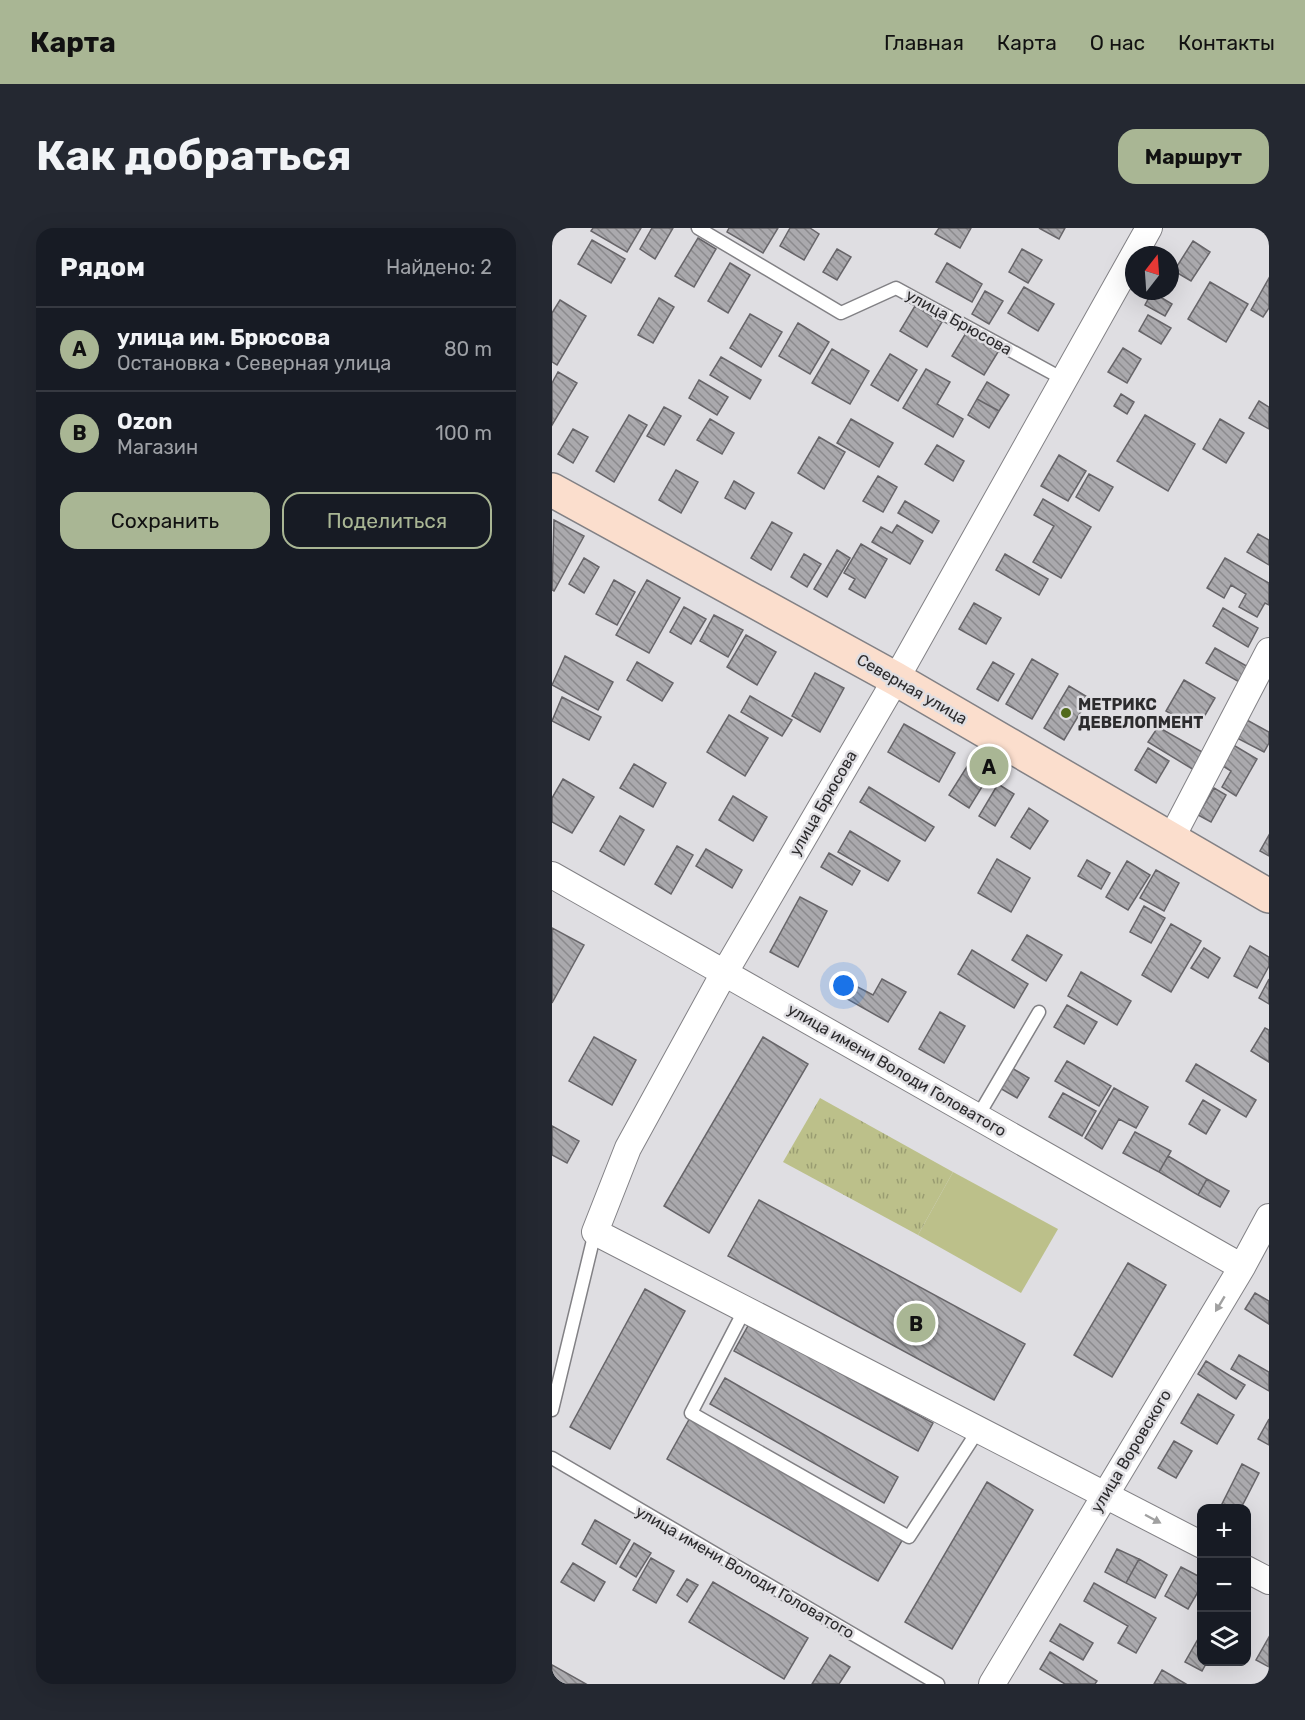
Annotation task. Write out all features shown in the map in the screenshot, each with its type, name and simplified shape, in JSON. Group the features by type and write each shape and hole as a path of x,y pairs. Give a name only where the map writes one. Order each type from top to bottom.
{"main road":[{"name":"Северная улица","path":"552,489 896,679 1269,896"}],"street":[{"name":"улица Брюсова","path":"595,1233 628,1148 725,972 896,679 1149,228"},
{"path":"1171,839 1269,651"},
{"name":"улица имени Володи Головатого","path":"552,875 1242,1268"},
{"name":"улица Воровского","path":"992,1684 1242,1268 1269,1217"},
{"path":"595,1233 1197,1542"},
{"path":"1251,1572 1269,1581"}],"lane":[{"name":"улица Брюсова","path":"698,228 841,313 896,288 1063,379"},
{"path":"978,1116 1039,1012"},
{"path":"552,1410 595,1233"},
{"path":"745,1309 691,1413 909,1538 979,1429"},
{"name":"улица имени Володи Головатого","path":"552,1458 938,1684"}],"green space":[{"path":"820,1098 953,1172 918,1235 783,1162"},
{"path":"953,1172 1058,1229 1021,1293 918,1235"}],"building":[{"path":"593,228 641,228 627,252 591,231"},
{"path":"652,228 673,228 655,259 640,249"},
{"path":"729,228 778,228 763,253 727,232"},
{"path":"790,228 810,228 819,234 804,260 780,246"},
{"path":"939,228 971,228 960,248 935,234"},
{"path":"1039,228 1065,228 1059,239"},
{"path":"698,238 716,249 694,287 675,276"},
{"path":"592,240 625,259 611,283 578,264"},
{"path":"1193,241 1210,252 1191,281 1179,274 1179,263"},
{"path":"837,249 851,257 837,280 823,272"},
{"path":"1022,249 1042,260 1028,283 1009,272"},
{"path":"730,263 750,275 728,313 708,301"},
{"path":"947,263 982,284 972,302 936,282"},
{"path":"1269,278 1269,308 1263,317 1251,310"},
{"path":"1210,282 1248,304 1226,342 1188,319"},
{"path":"1024,287 1054,304 1038,331 1008,313"},
{"path":"985,291 1003,301 989,324 972,314"},
{"path":"659,298 674,307 653,343 638,335"},
{"path":"560,300 586,316 557,365 552,362 552,313"},
{"path":"1148,300 1165,300 1172,304 1165,316 1145,305"},
{"path":"915,306 942,322 927,347 900,331"},
{"path":"750,314 782,332 761,367 730,348"},
{"path":"1148,315 1171,328 1161,344 1139,331"},
{"path":"798,323 829,342 810,374 779,356"},
{"path":"966,333 998,352 984,375 952,356"},
{"path":"1123,348 1141,359 1127,383 1108,372"},
{"path":"832,349 869,371 850,404 812,383"},
{"path":"890,354 917,370 898,401 871,385"},
{"path":"721,357 761,380 750,399 710,375"},
{"path":"926,369 950,382 937,404 963,419 953,437 903,408"},
{"path":"558,372 577,383 552,425 552,383"},
{"path":"699,380 728,397 717,415 689,398"},
{"path":"987,382 1009,395 999,411 977,399"},
{"path":"1121,394 1134,402 1127,414 1114,406"},
{"path":"977,399 999,411 989,428 968,415"},
{"path":"1259,401 1269,407 1269,429 1249,418"},
{"path":"664,407 681,416 664,445 647,436"},
{"path":"629,415 647,425 614,482 596,471"},
{"path":"1145,415 1195,444 1168,491 1117,461"},
{"path":"710,419 734,433 722,454 697,440"},
{"path":"851,419 893,443 879,467 837,443"},
{"path":"1220,419 1244,433 1226,463 1203,449"},
{"path":"573,429 588,437 573,463 558,454"},
{"path":"819,437 845,452 824,489 798,473"},
{"path":"937,445 964,461 953,481 925,464"},
{"path":"1059,455 1086,471 1068,501 1041,486"},
{"path":"676,470 698,482 681,513 659,500"},
{"path":"1089,474 1113,487 1099,511 1076,497"},
{"path":"878,476 897,487 883,512 863,501"},
{"path":"734,481 754,493 745,509 725,498"},
{"path":"1043,499 1091,527 1061,578 1033,562 1054,526 1034,515"},
{"path":"905,501 939,521 932,533 898,513"},
{"path":"554,520 584,536 554,591 552,590"},
{"path":"772,522 792,533 771,570 751,558"},
{"path":"897,525 923,541 910,564 872,542 881,527 892,533"},
{"path":"1258,534 1269,540 1269,565 1247,552"},
{"path":"861,544 887,559 865,598 849,589 855,579 844,573"},
{"path":"837,550 850,558 827,597 814,589"},
{"path":"804,554 821,564 807,587 791,577"},
{"path":"1005,554 1048,579 1039,595 996,570"},
{"path":"584,558 599,567 584,593 569,584"},
{"path":"1225,558 1269,583 1269,605 1265,603 1257,617 1239,607 1246,594 1231,585 1224,598 1207,588"},
{"path":"614,580 635,592 617,625 596,614"},
{"path":"647,580 680,598 649,653 616,635"},
{"path":"974,603 1001,618 986,644 959,629"},
{"path":"684,607 706,619 691,644 670,632"},
{"path":"1223,608 1258,628 1248,647 1213,626"},
{"path":"714,615 743,630 728,657 700,641"},
{"path":"746,635 776,652 757,685 727,667"},
{"path":"1215,648 1250,668 1241,683 1206,663"},
{"path":"565,656 613,682 598,710 552,685"},
{"path":"1032,659 1058,674 1032,719 1006,704"},
{"path":"637,662 673,683 662,701 627,680"},
{"path":"993,662 1014,674 998,701 977,689"},
{"path":"815,673 844,688 820,732 792,716"},
{"path":"1184,680 1215,698 1197,729 1166,711"},
{"name":"МЕТРИКС ДЕВЕЛОПМЕНТ","path":"1069,686 1089,698 1064,740 1044,728"},
{"path":"750,696 792,720 782,736 741,712"},
{"path":"562,697 601,717 589,740 552,721"},
{"path":"729,715 768,738 745,776 707,752"},
{"path":"1245,719 1269,732 1269,743 1264,752 1235,737"},
{"path":"904,724 955,753 939,782 888,752"},
{"path":"1158,727 1204,753 1194,770 1148,742"},
{"path":"1230,743 1257,759 1236,796 1222,787 1231,771 1218,763"},
{"path":"1148,748 1169,761 1156,783 1135,770"},
{"path":"634,764 666,783 653,807 620,788"},
{"path":"968,765 988,777 969,808 949,795"},
{"path":"563,779 594,797 572,833 552,822 552,798"},
{"path":"998,784 1014,794 995,826 979,816"},
{"path":"869,787 934,827 925,841 860,802"},
{"path":"1214,788 1226,795 1211,822 1198,815"},
{"path":"733,796 767,817 753,841 719,820"},
{"path":"1029,808 1048,821 1030,849 1011,837"},
{"path":"620,816 644,830 624,865 600,851"},
{"path":"850,831 900,861 888,881 838,852"},
{"path":"1269,835 1269,856 1260,851"},
{"path":"677,846 693,855 671,894 655,884"},
{"path":"706,849 742,870 732,888 696,866"},
{"path":"829,853 860,871 852,885 821,867"},
{"path":"997,859 1030,878 1011,912 978,893"},
{"path":"1087,860 1110,873 1101,889 1078,876"},
{"path":"1127,861 1150,875 1128,910 1106,897"},
{"path":"1156,870 1179,883 1164,911 1140,898"},
{"path":"800,897 827,911 798,967 770,952"},
{"path":"1144,906 1165,918 1151,943 1130,932"},
{"path":"1171,924 1201,941 1171,992 1142,975"},
{"path":"552,928 584,945 552,1003"},
{"path":"1027,935 1062,955 1046,981 1012,960"},
{"path":"1250,946 1269,957 1269,966 1257,988 1234,976"},
{"path":"1204,948 1220,958 1208,978 1191,968"},
{"path":"972,950 1028,984 1014,1008 958,974"},
{"path":"1081,972 1131,1001 1117,1025 1068,996"},
{"path":"882,979 906,992 888,1022 842,996 850,983 873,995"},
{"path":"1269,979 1269,1004 1259,998"},
{"path":"1067,1005 1097,1022 1084,1044 1054,1027"},
{"path":"940,1012 965,1026 944,1063 919,1049"},
{"path":"1265,1028 1269,1030 1269,1062 1251,1051"},
{"path":"594,1037 636,1060 612,1105 569,1081"},
{"path":"763,1037 808,1064 709,1233 664,1206"},
{"path":"1067,1061 1111,1086 1099,1106 1055,1081"},
{"path":"1196,1064 1256,1100 1246,1117 1186,1081"},
{"path":"1010,1067 1029,1078 1017,1098 998,1087"},
{"path":"1114,1088 1148,1107 1136,1128 1119,1119 1102,1149 1085,1138"},
{"path":"1063,1093 1096,1111 1082,1136 1049,1117"},
{"path":"1203,1100 1220,1110 1206,1134 1189,1124"},
{"path":"552,1126 579,1141 567,1163 552,1155"},
{"path":"1135,1132 1171,1151 1159,1172 1123,1153"},
{"path":"1168,1156 1207,1179 1198,1195 1159,1172"},
{"path":"1207,1179 1229,1191 1220,1207 1198,1195"},
{"path":"759,1200 1025,1344 994,1400 728,1256"},
{"path":"1128,1263 1166,1285 1112,1377 1074,1355"},
{"path":"645,1289 685,1311 610,1449 570,1427"},
{"path":"1255,1293 1269,1301 1269,1324 1245,1309"},
{"path":"749,1324 933,1423 918,1451 734,1351"},
{"path":"1239,1355 1269,1372 1269,1391 1231,1369"},
{"path":"1206,1361 1245,1385 1236,1399 1198,1374"},
{"path":"725,1378 898,1477 884,1503 710,1404"},
{"path":"1198,1394 1234,1415 1217,1444 1181,1423"},
{"path":"691,1416 903,1539 878,1581 667,1459"},
{"path":"1269,1419 1269,1445 1258,1439"},
{"path":"1174,1441 1192,1451 1176,1478 1158,1468"},
{"path":"1242,1464 1259,1473 1243,1504 1222,1504"},
{"path":"987,1482 1033,1510 952,1649 905,1622"},
{"path":"595,1520 630,1540 616,1564 582,1544"},
{"path":"634,1543 651,1553 636,1577 620,1567"},
{"path":"1117,1549 1139,1559 1126,1583 1105,1572"},
{"path":"651,1558 674,1571 656,1603 633,1590"},
{"path":"1139,1559 1167,1575 1155,1598 1126,1583"},
{"path":"573,1563 605,1582 594,1601 561,1582"},
{"path":"1181,1567 1197,1575 1197,1594 1188,1609 1165,1596"},
{"path":"687,1579 698,1585 687,1602 677,1595"},
{"path":"713,1582 808,1638 784,1679 689,1622"},
{"path":"1094,1583 1156,1618 1136,1653 1118,1643 1128,1626 1084,1601"},
{"path":"1060,1624 1093,1643 1083,1660 1050,1641"},
{"path":"1269,1637 1269,1667 1256,1660"},
{"path":"1197,1641 1197,1666 1205,1666 1202,1671 1185,1662"},
{"path":"1050,1652 1097,1681 1095,1684 1065,1684 1040,1669"},
{"path":"830,1655 850,1667 839,1684 812,1684"},
{"path":"552,1665 586,1684 552,1684"},
{"path":"1162,1670 1186,1684 1154,1684"}],"place":[{"name":"МЕТРИКС ДЕВЕЛОПМЕНТ","path":"1066,713"},
{"name":"улица им. Брюсова","path":"989,766"},
{"name":"Ozon","path":"916,1323"}]}
